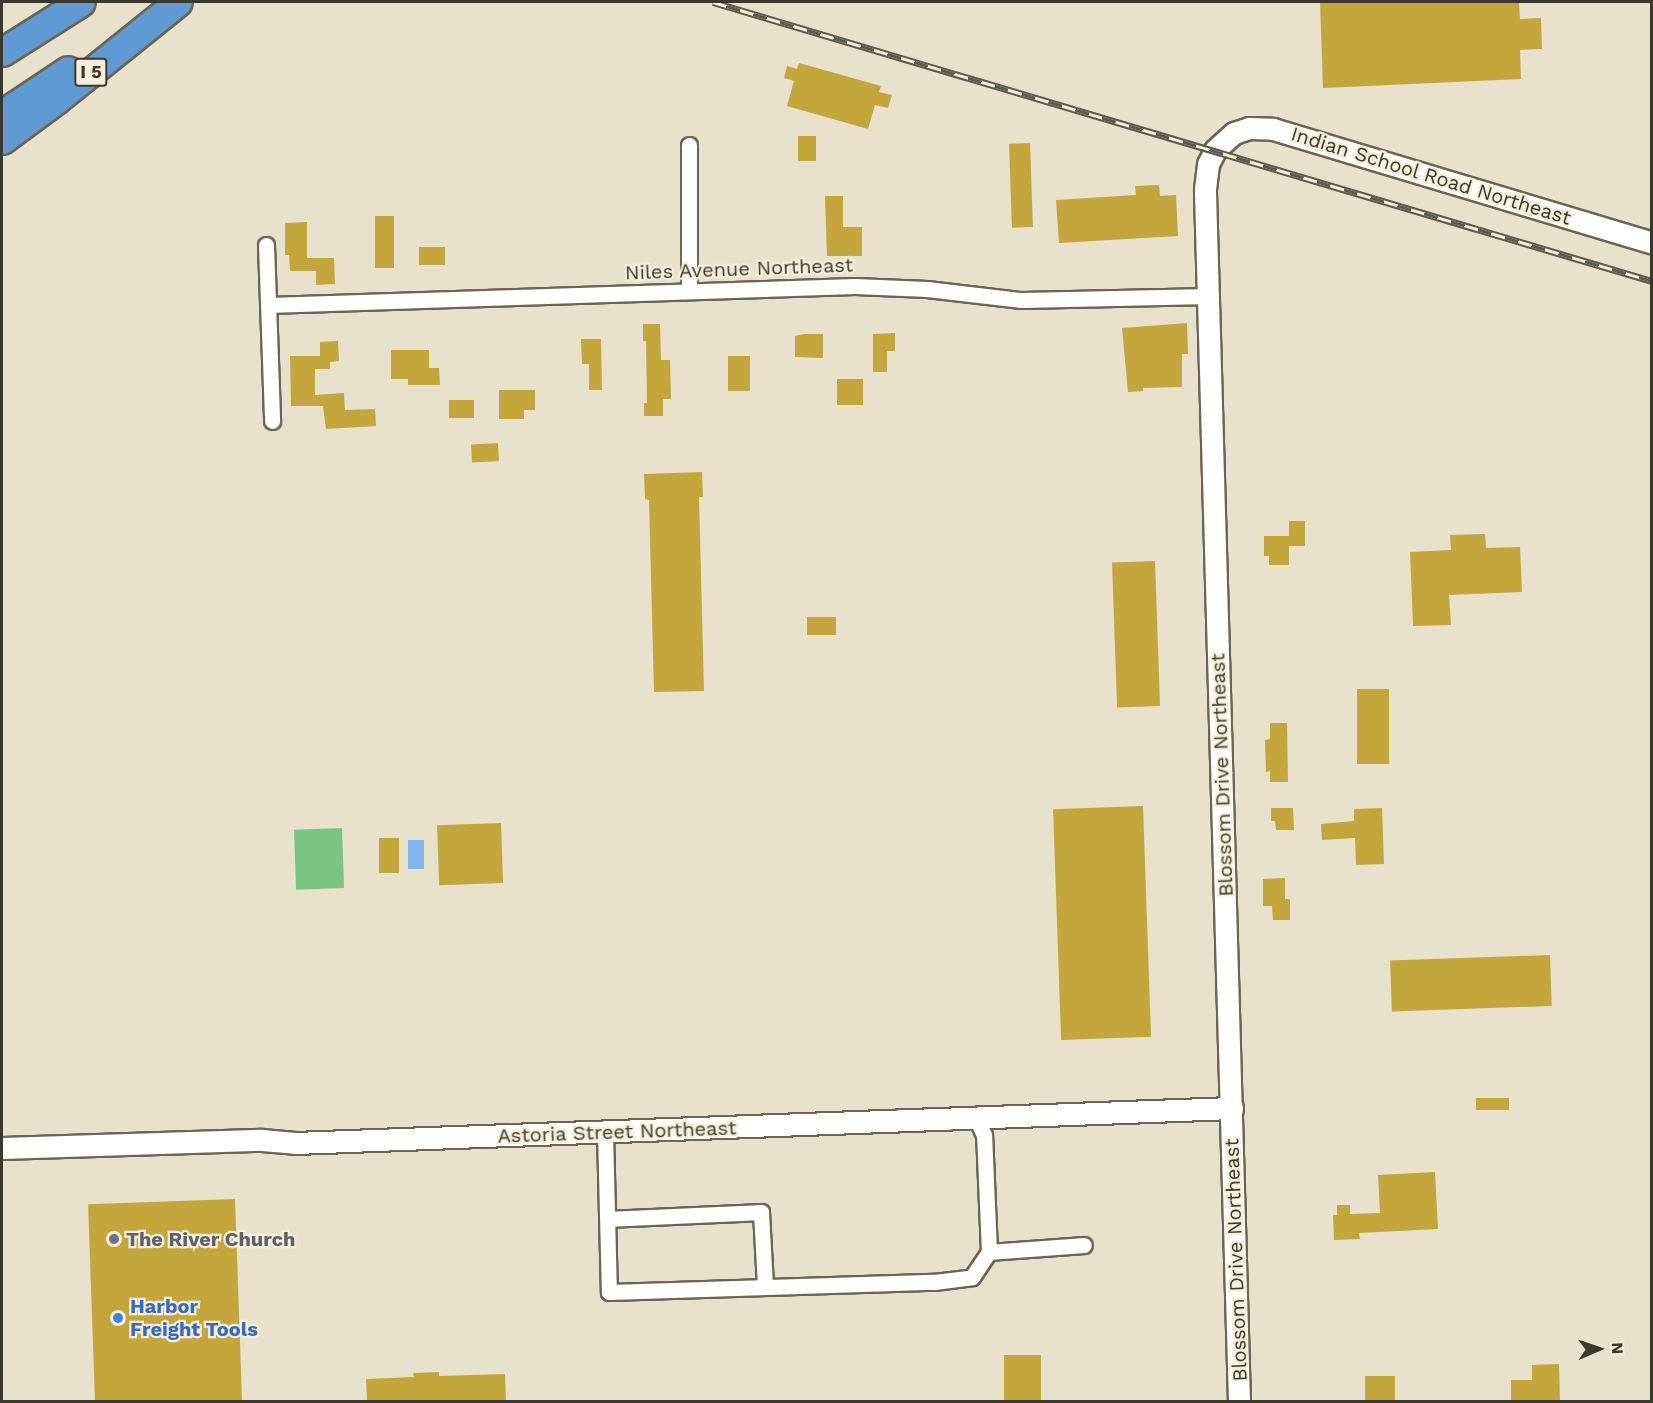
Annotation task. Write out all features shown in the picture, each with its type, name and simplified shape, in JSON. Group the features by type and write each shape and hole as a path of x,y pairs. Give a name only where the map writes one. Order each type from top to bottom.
{"highway":[{"path":"2,52 81,2"},
{"name":"I 5","path":"2,114 172,2"},
{"name":"I 5","path":"2,140 56,100 178,2"}],"street":[{"name":"Indian School Road Northeast","path":"1215,150 1234,133 1260,127 1273,129 1652,243"},
{"path":"689,145 689,291"},
{"name":"Blossom Drive Northeast","path":"1215,150 1205,175 1239,1401"},
{"path":"266,245 272,421"},
{"name":"Niles Avenue Northeast","path":"268,305 855,286 917,288 1021,300 1210,296"},
{"name":"Astoria Street Northeast","path":"2,1148 262,1140 295,1143 1232,1108"},
{"path":"604,1132 609,1292 934,1282 972,1277 989,1252 984,1136 977,1119"},
{"path":"608,1219 761,1212 765,1287"},
{"path":"989,1252 1084,1245"}],"green space":[{"path":"342,828 344,888 296,890 294,830"}],"water":[{"path":"408,840 424,840 424,869 408,869"}],"building":[{"path":"1320,2 1519,2 1520,19 1541,18 1542,49 1520,50 1521,79 1323,88"},
{"path":"799,63 881,86 879,92 892,95 888,108 875,105 868,129 787,106 794,81 784,78 787,66 797,69"},
{"path":"798,136 816,136 816,161 798,161"},
{"path":"1030,143 1033,227 1012,228 1009,144"},
{"path":"1159,185 1160,196 1176,195 1178,236 1059,243 1056,200 1136,195 1135,186"},
{"path":"825,196 843,196 843,227 862,227 862,256 827,256"},
{"path":"375,216 394,216 394,268 375,268"},
{"path":"307,222 307,258 334,258 335,284 316,285 316,271 290,271 289,255 285,255 285,223"},
{"path":"419,247 445,247 445,265 419,265"},
{"path":"1187,323 1188,354 1182,354 1182,387 1143,388 1143,391 1128,392 1122,328"},
{"path":"643,324 660,324 661,360 670,360 671,399 663,399 663,416 644,416 644,403 647,403 646,341 643,341"},
{"path":"895,333 895,351 887,351 887,372 873,372 873,334"},
{"path":"823,334 823,358 795,357 795,336"},
{"path":"581,339 601,339 602,390 589,390 589,364 582,364"},
{"path":"338,341 339,361 330,362 330,369 315,369 315,395 344,393 345,410 375,409 376,426 326,429 323,406 291,406 290,356 320,356 320,342"},
{"path":"391,350 429,350 429,368 439,368 440,385 408,385 408,379 391,379"},
{"path":"728,356 750,356 750,391 728,391"},
{"path":"837,379 863,379 863,405 837,405"},
{"path":"499,390 535,390 535,410 524,410 524,419 499,419"},
{"path":"449,400 474,400 474,418 449,418"},
{"path":"498,443 499,461 472,462 471,444"},
{"path":"702,472 703,497 699,497 704,691 654,692 649,500 645,499 644,474"},
{"path":"1289,521 1305,521 1305,546 1289,546"},
{"path":"1485,534 1486,548 1520,547 1522,592 1449,595 1451,625 1413,626 1410,552 1451,550 1450,535"},
{"path":"1264,536 1289,536 1289,565 1269,565 1269,556 1264,556"},
{"path":"1155,561 1160,706 1117,707 1112,563"},
{"path":"807,617 836,617 836,635 807,635"},
{"path":"1357,689 1389,689 1389,764 1357,764"},
{"path":"1270,723 1287,723 1288,782 1270,782 1270,771 1266,772 1265,740 1270,739"},
{"path":"1143,806 1151,1037 1061,1040 1053,809"},
{"path":"1271,808 1293,808 1294,830 1276,830 1275,821 1271,821"},
{"path":"1382,808 1384,864 1356,865 1355,838 1322,840 1321,824 1354,821 1354,809"},
{"path":"501,823 503,883 439,885 437,825"},
{"path":"379,838 399,838 399,873 379,873"},
{"path":"1285,878 1285,899 1290,899 1290,920 1273,920 1272,906 1263,906 1263,879"},
{"path":"1550,955 1552,1006 1392,1012 1390,961"},
{"path":"1476,1098 1509,1098 1509,1110 1476,1110"},
{"path":"1435,1172 1438,1229 1359,1233 1360,1239 1334,1240 1333,1215 1337,1215 1337,1205 1350,1205 1350,1214 1380,1213 1378,1175"},
{"path":"235,1199 242,1401 95,1402 88,1204"},
{"path":"1004,1355 1041,1355 1041,1401 1004,1401"},
{"path":"1559,1364 1560,1401 1511,1401 1511,1380 1532,1380 1532,1365"},
{"path":"439,1372 439,1376 505,1374 506,1401 367,1401 366,1379 414,1377 413,1373"},
{"path":"1365,1376 1395,1376 1395,1401 1365,1401"}],"railway":[{"path":"713,2 1652,281"}],"place":[{"name":"The River Church","path":"114,1239"},
{"name":"Harbor Freight Tools","path":"118,1318"}]}
